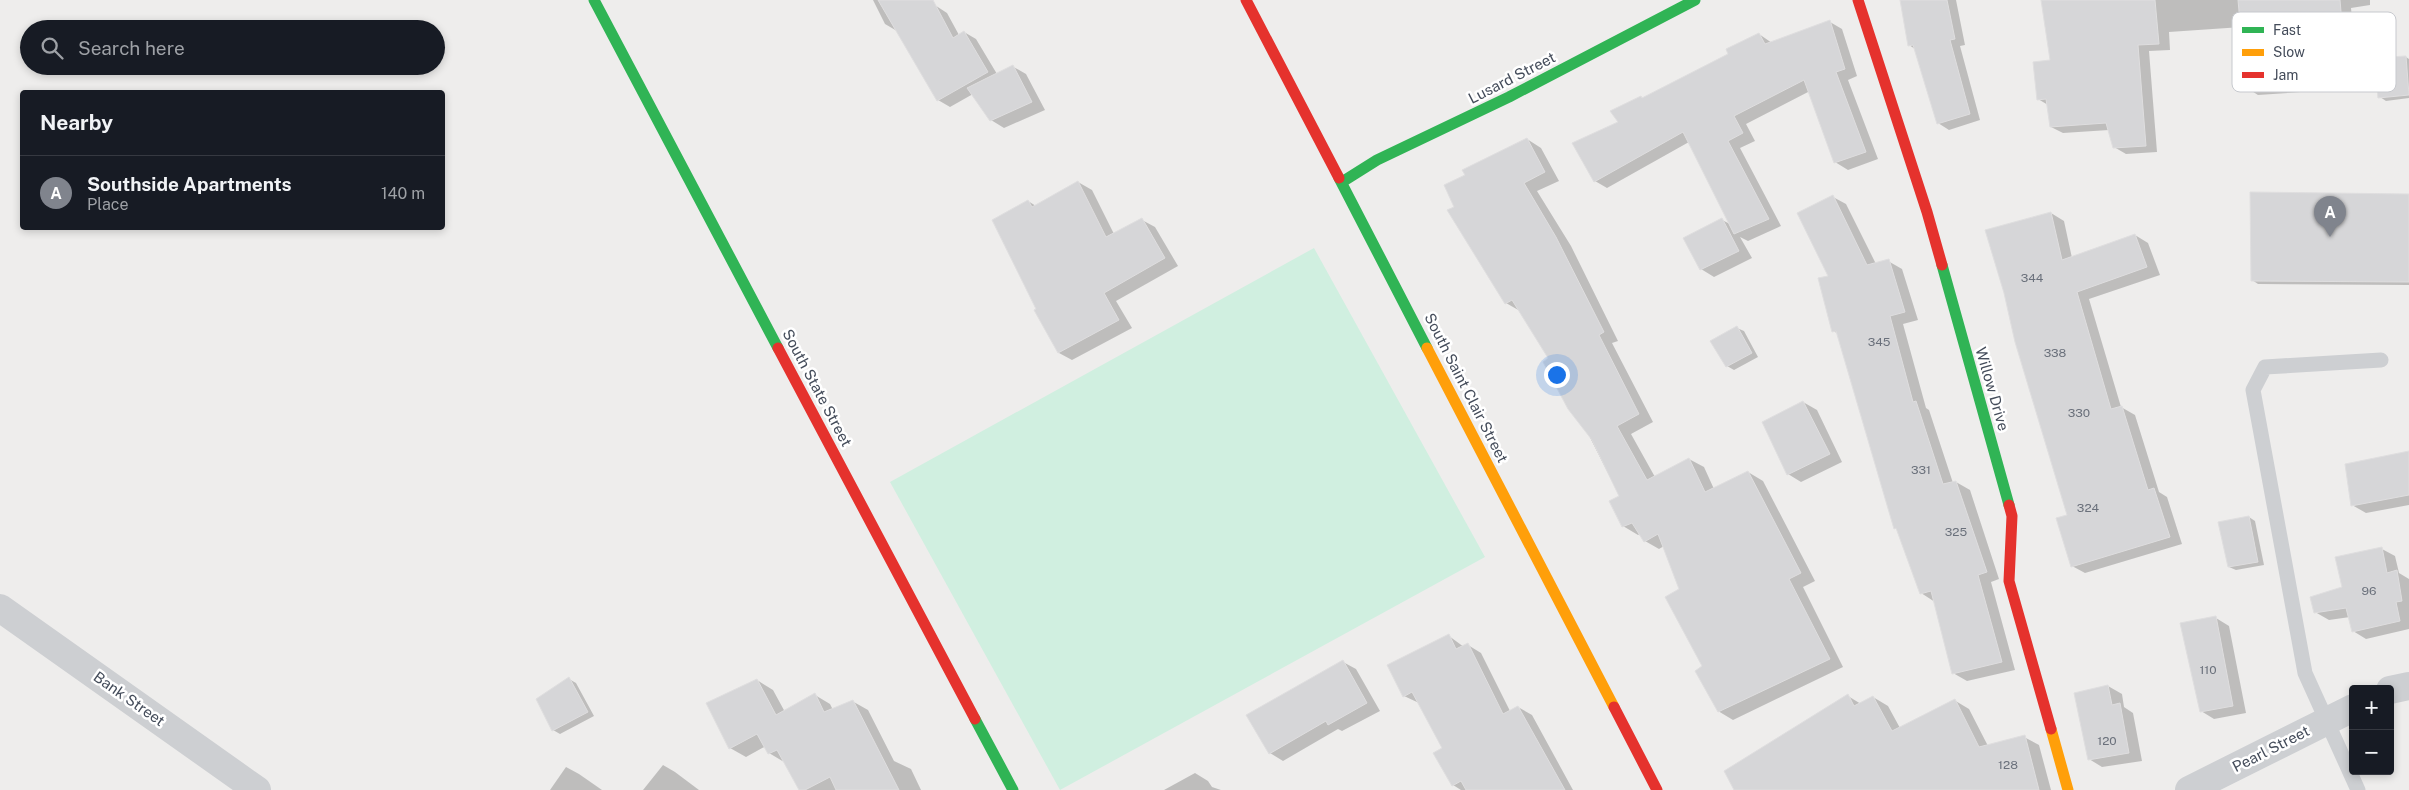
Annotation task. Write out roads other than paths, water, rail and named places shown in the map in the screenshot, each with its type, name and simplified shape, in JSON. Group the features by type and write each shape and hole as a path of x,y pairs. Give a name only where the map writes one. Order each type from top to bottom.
{"street":[{"name":"South State Street","path":"594,0 1013,790"},
{"name":"South Saint Clair Street","path":"1246,0 1657,790"},
{"name":"Lusard Street","path":"1342,182 1377,160 1509,97 1695,0"},
{"name":"Willow Drive","path":"1858,0 1928,212 2012,516 2009,581 2068,790"},
{"name":"Bank Street","path":"0,608 257,790"},
{"path":"2394,689 2409,686"},
{"name":"Pearl Street","path":"2189,790 2349,710"}],"lane":[{"path":"2358,790 2305,673 2253,390 2265,367 2381,360"}],"place":[{"name":"Southside Apartments","path":"2330,237"}]}
